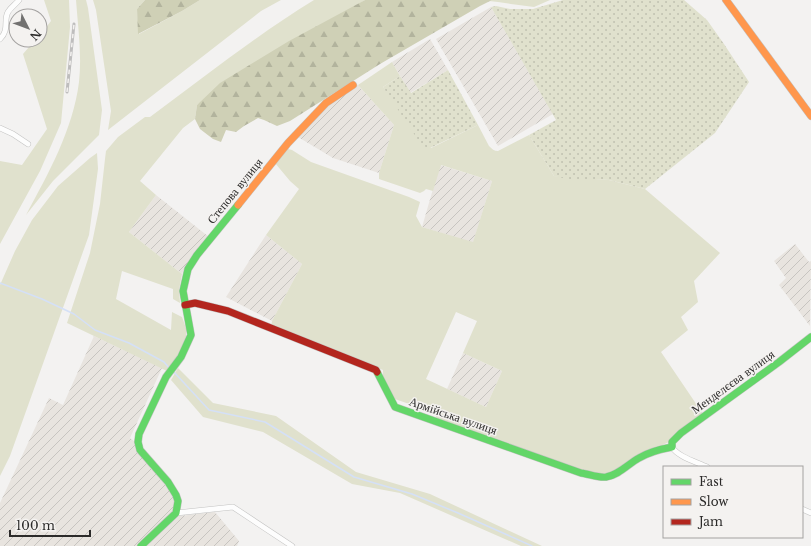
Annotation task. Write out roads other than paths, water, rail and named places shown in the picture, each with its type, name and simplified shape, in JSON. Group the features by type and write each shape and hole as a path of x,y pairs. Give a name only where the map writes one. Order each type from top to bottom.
{"street":[{"path":"0,39 5,32 8,12 19,0"},
{"path":"726,0 811,116"},
{"name":"Степова вулиця","path":"176,513 178,500 176,493 140,450 138,442 139,434 166,377 182,357 191,335 183,291 188,269 197,254 288,143 326,103 353,85"},
{"path":"0,128 17,136 28,144"},
{"name":"Армійська вулиця","path":"185,306 195,304 228,311 376,370 395,408 581,473 602,477 609,476 625,468 639,458 660,449 672,447"},
{"name":"Менделєєва вулиця","path":"672,447 672,442 681,433 811,337"},
{"path":"672,447 675,452 680,455 705,466"},
{"path":"141,546 176,513 233,507 292,546"}],"waterway":[{"path":"0,283 42,299 74,314 95,330 129,343 164,362 170,369"},
{"path":"173,371 209,410 265,422 354,477 412,494 532,546"}],"railway":[{"path":"67,92 74,24"}]}
